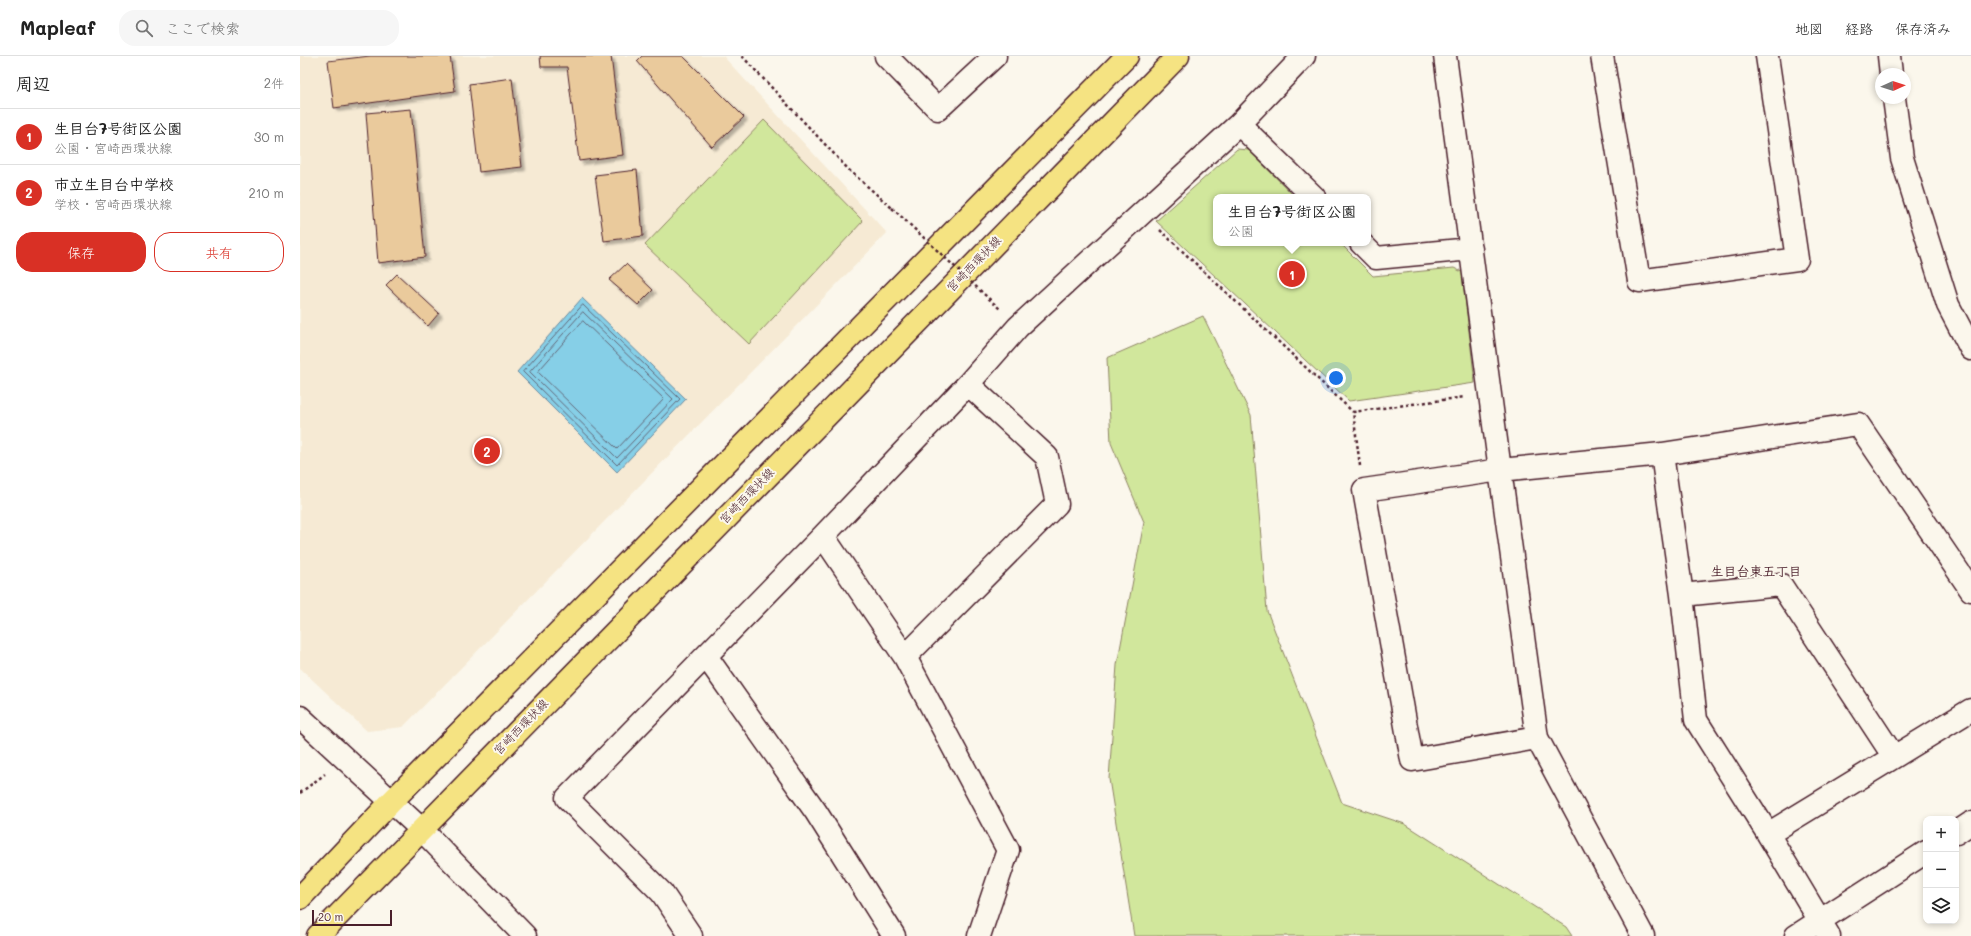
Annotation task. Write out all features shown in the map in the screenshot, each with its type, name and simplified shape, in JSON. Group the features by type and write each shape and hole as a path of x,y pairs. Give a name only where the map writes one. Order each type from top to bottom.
{"main road":[{"path":"300,898 392,802 1127,56"},
{"name":"宮崎西環状線","path":"318,936 1178,56"}],"street":[{"path":"886,56 938,109 995,56"},
{"path":"691,936 662,893 567,798 823,536 968,384 1018,327 1239,124 1304,56"},
{"path":"1446,56 1489,394 1537,738 1643,936"},
{"path":"1602,56 1639,281 1796,259 1767,56"},
{"path":"1889,56 1890,68"},
{"path":"1895,104 1902,158 1948,305 1971,349"},
{"path":"1239,124 1311,194"},
{"path":"1363,246 1376,258 1471,249"},
{"path":"905,657 1056,504 1047,457 968,384"},
{"path":"1537,738 1412,760 1364,490 1500,470 1662,454 1858,424 1971,590"},
{"path":"1662,454 1682,595 1696,720 1768,834 1824,928"},
{"path":"823,536 905,657 1008,850 979,936"},
{"path":"1682,595 1781,585 1894,757"},
{"path":"706,656 816,812 894,936"},
{"path":"1768,834 1971,710"},
{"path":"300,717 421,829 525,936"},
{"path":"1959,830 1971,823"},
{"path":"1796,936 1824,928 1923,854"}],"path":[{"path":"742,56 850,171 892,208 1001,310"},
{"path":"1159,230 1353,412 1364,490"},
{"path":"1353,412 1489,394"},
{"path":"300,793 344,759"}],"shaded area":[{"path":"300,56 723,56 887,233 403,727 367,731 300,668"}],"green space":[{"path":"764,120 863,221 749,344 645,245"},
{"path":"1237,149 1249,150 1292,194 1213,194 1213,246 1343,246 1373,276 1454,268 1462,272 1475,383 1349,401 1156,221"},
{"path":"1203,316 1251,415 1267,611 1342,803 1405,824 1566,927 1572,936 1134,936 1109,779 1117,665 1144,522 1111,443 1107,358"}],"water":[{"path":"582,298 686,399 617,472 517,372"}],"building":[{"path":"370,56 450,56 455,91 334,108 328,61"},
{"path":"540,56 611,56 623,155 579,161 567,67 541,67"},
{"path":"642,56 683,56 744,117 712,147 637,61"},
{"path":"512,78 522,167 479,172 469,84"},
{"path":"411,109 425,257 378,263 366,113"},
{"path":"637,170 643,236 604,241 595,175"},
{"path":"626,264 653,290 638,305 609,280"},
{"path":"397,274 439,313 428,326 386,285"}],"place":[{"name":"生目台7号街区公園","path":"1292,274"},
{"name":"市立生目台中学校","path":"487,451"}],"district":[{"name":"生目台東五丁目","path":"1756,571"}]}
